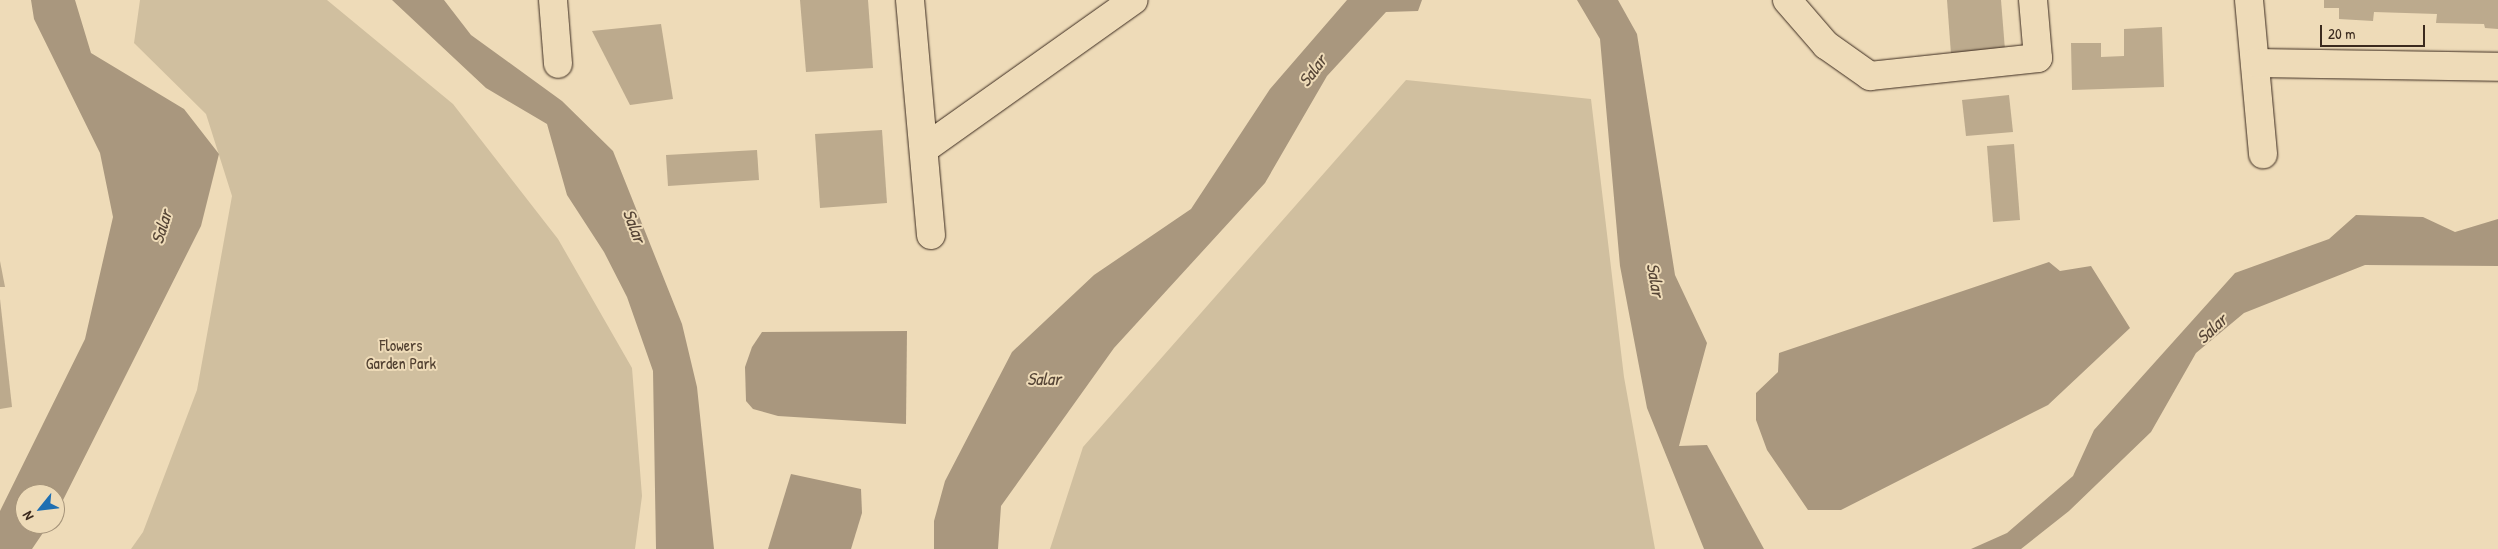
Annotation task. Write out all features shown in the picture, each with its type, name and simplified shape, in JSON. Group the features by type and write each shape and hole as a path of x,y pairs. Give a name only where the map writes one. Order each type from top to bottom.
{"street":[{"path":"553,0 558,64"},
{"path":"910,0 931,235"},
{"path":"924,149 1134,0"},
{"path":"1787,0 1826,45 1870,76 2038,58 2033,0"},
{"path":"2249,0 2264,154"},
{"path":"2255,63 2498,68"}],"green space":[{"name":"Flowers Garden Park","path":"140,0 327,0 453,104 558,239 632,368 642,496 635,549 131,549 143,532 197,390 232,196 206,114 134,43"},
{"path":"1406,80 1591,99 1624,377 1655,549 1050,549 1083,447"}],"water":[{"name":"Salar","path":"31,0 75,0 91,53 184,109 219,154 201,226 65,496 65,484 15,484 15,534 42,534 32,549 0,549 0,511 85,339 113,217 100,153 34,19"},
{"name":"Salar","path":"392,0 444,0 471,35 562,101 613,151 682,324 697,387 714,549 656,549 653,371 627,297 604,252 567,195 547,124 486,88"},
{"name":"Salar","path":"1347,0 1422,0 1418,11 1386,12 1327,76 1265,183 1114,348 1001,506 998,549 934,549 934,521 945,481 1012,352 1094,275 1191,209 1270,89"},
{"name":"Salar","path":"1577,0 1618,0 1637,34 1675,275 1707,343 1679,446 1707,445 1764,549 1704,549 1647,408 1620,266 1600,39"},
{"name":"Salar","path":"2356,215 2423,217 2455,232 2498,219 2498,266 2365,265 2244,313 2196,353 2151,432 2069,511 2021,549 1971,549 2007,533 2073,476 2094,430 2235,273 2329,239"},
{"path":"2049,262 2060,271 2091,266 2130,328 2048,405 1841,510 1808,510 1767,450 1756,420 1756,393 1778,372 1779,353"},
{"path":"907,331 906,424 778,416 753,409 746,401 745,367 752,347 762,332"},
{"path":"791,474 861,489 862,513 851,549 768,549"}],"building":[{"path":"800,0 868,0 873,68 806,72"},
{"path":"1947,0 2001,0 2005,50 1951,54"},
{"path":"2324,0 2498,0 2498,29 2485,28 2484,24 2436,23 2437,14 2374,12 2373,21 2339,19 2339,8 2324,8"},
{"path":"661,24 673,99 630,105 592,31"},
{"path":"2162,27 2164,87 2072,90 2071,43 2101,43 2101,57 2124,56 2124,29"},
{"path":"2009,95 2013,132 1966,136 1962,100"},
{"path":"882,130 887,203 820,208 815,134"},
{"path":"2014,144 2020,220 1993,222 1987,146"},
{"path":"757,150 759,180 668,186 666,155"},
{"path":"0,261 5,287 0,287"},
{"path":"0,299 12,407 0,409"}]}
